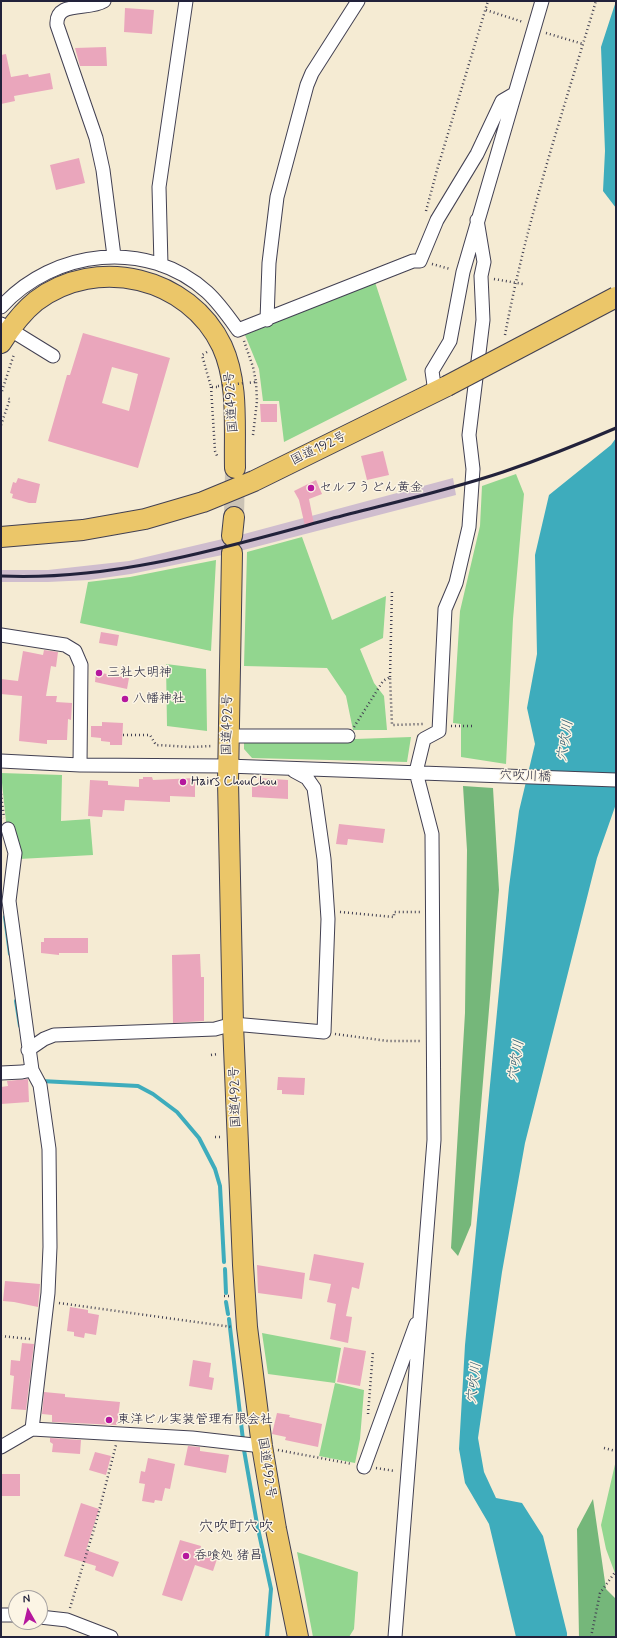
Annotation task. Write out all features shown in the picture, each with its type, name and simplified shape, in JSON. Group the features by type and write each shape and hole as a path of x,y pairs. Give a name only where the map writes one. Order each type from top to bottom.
{"highway":[{"name":"国道492号","path":"8,333 26,310 42,297 59,288 86,279 113,276 140,280 161,287 180,298 207,322 215,333 226,357 233,388 227,465"},
{"name":"国道192号","path":"1,537 42,535 98,528 145,519 203,502 254,481 441,389 616,297"},
{"name":"国道492号","path":"232,535 222,741 227,766 233,1024 242,1265 247,1327 267,1447 276,1529 298,1637"}],"street":[{"path":"104,1 88,6 69,7 60,10 56,16 57,25 96,138 103,170 114,256"},
{"path":"161,265 159,187 186,1"},
{"path":"267,320 269,263 277,197 307,84 312,73 358,1"},
{"path":"441,389 432,371 450,341 462,272 542,1"},
{"path":"1,307 28,283 48,271 77,261 114,256 139,259 161,265 189,279 206,291 222,307 238,330 267,320 413,261 420,261 437,220 477,154 502,101 514,94"},
{"path":"395,1637 434,1140 432,834 416,772 424,739 439,731 445,609 456,583 469,527 473,469 469,435 483,320 481,276 484,262 477,220"},
{"path":"8,333 53,356"},
{"path":"1,635 65,645 75,651 81,665 80,765"},
{"path":"222,741 348,736"},
{"name":"穴吹川橋","path":"1,761 80,765 227,766 291,770 416,772 616,780"},
{"path":"28,1050 44,1038 54,1035 215,1029 233,1024 324,1032 328,912 324,859 314,788 306,778 291,770"},
{"path":"8,829 15,853 9,901 28,1050 32,1070 40,1085 49,1148 50,1247 46,1302 32,1429"},
{"path":"1,1073 32,1070"},
{"path":"364,1467 399,1366 421,1311"},
{"path":"1,1447 32,1429 192,1438 267,1447"},
{"path":"48,1618 67,1620 111,1637"}],"path":[{"path":"425,215 488,1"},
{"path":"505,335 515,282 546,169 596,1"},
{"path":"486,10 583,44"},
{"path":"438,266 445,267"},
{"path":"496,279 523,284"},
{"path":"238,330 246,347 256,382 257,401 252,436"},
{"path":"2,391 14,353 8,333"},
{"path":"208,351 202,355 211,387 215,451 227,465"},
{"path":"211,387 256,382"},
{"path":"1,425 10,399 6,398"},
{"path":"392,590 390,677 392,725 417,724"},
{"path":"348,736 383,681 390,677"},
{"path":"451,726 472,726"},
{"path":"123,735 150,735 156,745 190,747 222,741"},
{"path":"1,794 4,823 8,829"},
{"path":"328,912 345,912 394,917 394,912 433,912"},
{"path":"324,1032 388,1041 434,1042"},
{"path":"46,1302 234,1328"},
{"path":"1,1336 42,1340"},
{"path":"368,1420 373,1351"},
{"path":"67,1620 97,1519 119,1434"},
{"path":"267,1447 364,1467 408,1472"},
{"path":"604,1448 616,1451"},
{"path":"591,1637 600,1593 616,1570"}],"shaded area":[{"path":"453,478 456,495 232,553 131,574 89,580 1,582 1,570 48,570 129,561 244,534"}],"green space":[{"path":"375,282 407,380 284,442 279,401 263,401 259,369 245,335"},
{"path":"516,474 524,494 513,619 506,764 461,757 461,724 453,723 460,611 480,526 482,486"},
{"path":"302,537 332,620 386,596 383,638 360,649 374,683 384,696 387,730 353,730 346,696 327,668 244,666 247,552"},
{"path":"216,560 211,651 80,623 88,582 130,577"},
{"path":"166,664 206,669 207,731 167,726"},
{"path":"411,737 407,762 252,758 244,749 244,743"},
{"path":"1,773 62,775 61,821 90,819 93,855 19,859 6,822"},
{"path":"463,786 493,788 499,890 471,1225 458,1256 451,1248 465,1013 467,850"},
{"path":"262,1333 341,1348 335,1383 268,1374"},
{"path":"335,1383 364,1390 360,1439 355,1463 319,1456"},
{"path":"616,1460 616,1576 606,1549 601,1525"},
{"path":"593,1499 606,1589 616,1599 616,1637 579,1637 577,1529"},
{"path":"297,1552 358,1572 354,1629 349,1637 313,1637"}],"water":[{"path":"616,1 616,208 603,191 605,151 601,47"},
{"name":"穴吹川","path":"616,438 616,804 597,858 525,1143 502,1272 478,1438 484,1472 496,1498 522,1503 543,1536 567,1633 567,1637 516,1637 489,1524 465,1483 459,1449 465,1345 509,887 519,811 535,744 527,708 537,654 535,555 549,495 611,445"}],"building":[{"path":"125,8 154,10 152,34 124,32"},
{"path":"106,47 107,66 80,66 75,48"},
{"path":"6,54 11,77 28,74 29,77 50,73 53,89 14,96 15,101 1,104 1,55"},
{"path":"79,158 85,183 56,190 50,165"},
{"path":"83,333 170,358 138,468 48,441 67,375 70,375","holes":["112,367 138,374 129,411 102,403"]},
{"path":"260,404 277,404 277,422 261,422"},
{"path":"383,451 389,475 367,480 361,456"},
{"path":"18,478 40,484 36,503 29,503 12,498 13,494 10,493 13,482 16,483"},
{"path":"316,480 322,494 309,499 314,524 305,526 299,500 294,491"},
{"path":"101,632 119,635 117,646 99,643"},
{"path":"44,650 58,652 56,667 51,666 46,696 57,696 56,702 72,703 71,720 68,719 67,740 47,740 47,744 19,741 22,696 1,694 1,679 18,681 23,651 43,655"},
{"path":"96,672 129,678 127,689 95,682"},
{"path":"102,722 123,723 122,745 110,745 110,742 101,741 101,738 91,737 91,726 102,726"},
{"path":"143,777 152,777 153,780 195,778 195,797 170,796 170,802 125,800 124,811 103,810 102,817 88,816 90,780 108,781 108,785 139,787 139,779 143,779"},
{"path":"258,778 288,780 288,799 252,797 252,785 259,785"},
{"path":"339,824 385,829 383,843 348,839 347,845 336,844"},
{"path":"44,938 88,938 88,953 59,953 59,955 41,953 41,942 44,942"},
{"path":"200,954 201,977 204,977 204,1021 173,1023 172,955"},
{"path":"278,1077 305,1078 304,1095 282,1094 282,1090 277,1090"},
{"path":"28,1079 29,1102 1,1104 1,1087 8,1086 7,1081"},
{"path":"314,1254 364,1263 359,1289 352,1287 346,1316 352,1317 348,1343 330,1339 336,1304 327,1302 331,1284 309,1280"},
{"path":"257,1265 305,1273 302,1299 258,1293"},
{"path":"5,1281 40,1284 38,1307 3,1301"},
{"path":"70,1307 88,1310 88,1313 99,1315 96,1335 85,1333 84,1338 74,1336 74,1332 67,1331"},
{"path":"22,1343 34,1344 26,1410 11,1409 14,1376 10,1375 11,1360 20,1361"},
{"path":"344,1347 366,1351 360,1386 337,1382"},
{"path":"193,1360 211,1363 209,1377 214,1378 212,1390 189,1386"},
{"path":"44,1392 65,1394 65,1397 120,1402 117,1425 52,1422 52,1415 42,1414"},
{"path":"277,1413 322,1424 318,1447 285,1440 286,1437 272,1434"},
{"path":"50,1438 81,1440 80,1454 52,1452 53,1444 50,1442"},
{"path":"188,1446 200,1447 200,1451 229,1455 226,1473 184,1465"},
{"path":"95,1452 111,1456 106,1475 89,1470"},
{"path":"148,1458 175,1464 170,1489 165,1488 162,1501 155,1500 154,1503 142,1501 145,1484 139,1483 141,1471 145,1472"},
{"path":"1,1474 20,1474 20,1496 1,1496"},
{"path":"81,1503 99,1509 86,1550 119,1562 113,1577 95,1570 96,1566 64,1556"},
{"path":"180,1540 201,1546 200,1550 218,1556 213,1571 195,1565 182,1601 162,1595"}],"waterway":[{"path":"5,917 10,954"},
{"path":"16,1001 20,1026"},
{"path":"41,1081 138,1086 153,1094 177,1112 199,1138 215,1169 220,1186 224,1262"},
{"path":"225,1269 226,1293"},
{"path":"226,1302 228,1314"},
{"path":"229,1319 243,1440"},
{"path":"244,1450 257,1524 271,1589 267,1637"}],"tunnel":[{"path":"234,517 235,472"}],"railway":[{"path":"1,576 43,576 85,573 126,568 208,551 482,479 546,457 616,428"}],"place":[{"name":"セルフうどん黄金","path":"311,488"},
{"name":"三社大明神","path":"99,673"},
{"name":"八幡神社","path":"125,699"},
{"name":"Hairs ChouChou","path":"183,782"},
{"name":"東洋ビル実装管理有限会社","path":"109,1420"},
{"name":"呑喰処 猪昌","path":"186,1556"}],"district":[{"name":"穴吹町穴吹","path":"236,1528"}]}
